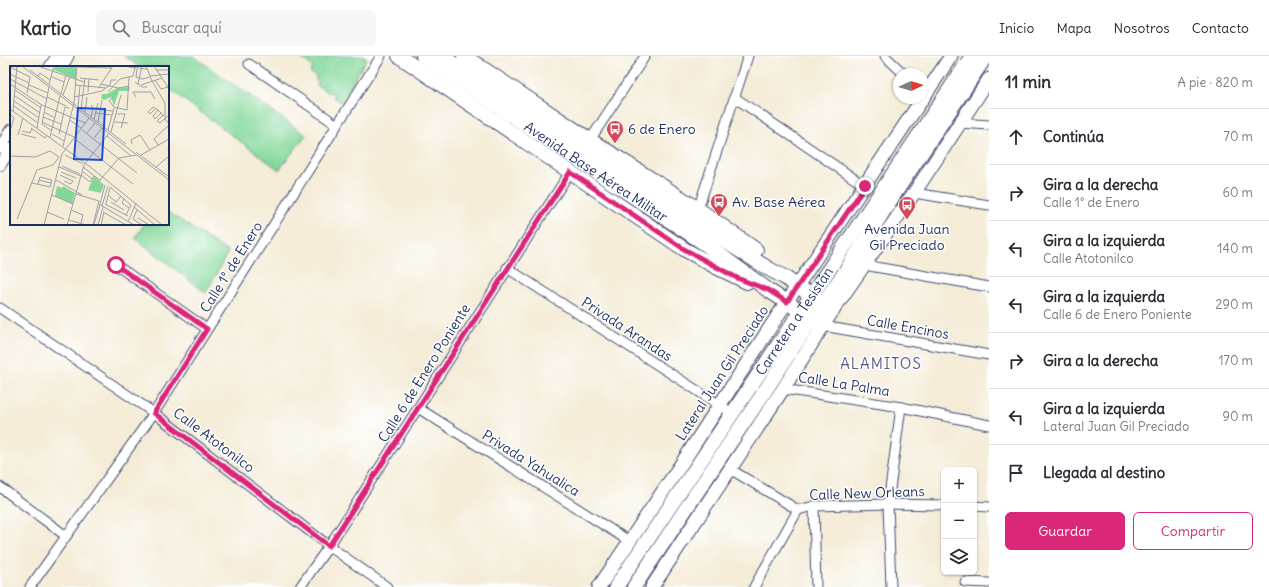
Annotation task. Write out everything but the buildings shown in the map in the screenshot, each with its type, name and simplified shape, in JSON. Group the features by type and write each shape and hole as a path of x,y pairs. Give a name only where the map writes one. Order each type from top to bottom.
{"main road":[{"name":"Avenida Base Aérea Militar","path":"399,56 684,249 737,278 768,290"},
{"name":"Avenida Base Aérea Militar","path":"423,56 708,246 768,290 812,319"},
{"name":"Avenida Base Aérea Militar","path":"442,56 688,218 784,277 828,307"},
{"name":"Avenida Base Aérea Militar","path":"464,56 590,140 698,209 767,258 784,277"},
{"name":"Lateral Juan Gil Preciado","path":"929,87 951,56"},
{"name":"Carretera a Tesistán","path":"634,587 812,319 811,295 972,56"},
{"name":"Carretera a Tesistán","path":"616,587 732,413 812,319 828,307 845,272 893,196 986,56"},
{"path":"828,307 864,265 914,193 989,79"},
{"name":"Lateral Juan Gil Preciado","path":"599,587 797,286 865,186 918,104"},
{"path":"652,587 783,389 812,319"}],"street":[{"path":"51,66 57,56"},
{"path":"63,66 68,56"},
{"name":"Calle 1° de Enero","path":"30,587 154,413 381,56"},
{"path":"590,140 645,56"},
{"path":"698,209 748,56"},
{"path":"885,56 898,68"},
{"path":"249,64 337,125"},
{"path":"734,97 865,186"},
{"path":"960,123 989,125"},
{"path":"0,148 10,132"},
{"path":"0,165 10,150"},
{"name":"Calle 6 de Enero Poniente","path":"300,587 329,546 570,172"},
{"path":"914,193 989,206"},
{"path":"116,265 207,329"},
{"path":"864,265 989,287"},
{"name":"Privada Arandas","path":"507,268 732,413"},
{"name":"Calle Atotonilco","path":"0,308 154,413 329,546 387,587"},
{"name":"Calle Encinos","path":"812,319 989,355"},
{"name":"Calle La Palma","path":"783,389 901,407 989,425"},
{"path":"891,587 888,504 901,407"},
{"name":"Privada Yahualica","path":"418,408 629,541"},
{"name":"Calle New Orleans","path":"730,469 798,510 814,506 888,504 941,505"},
{"path":"0,487 66,536"},
{"path":"814,506 816,587"},
{"path":"977,506 989,506"},
{"path":"754,587 798,510"},
{"path":"965,585 989,583"}],"green space":[{"path":"124,56 193,56 306,135 279,170 169,89 169,66 138,66"},
{"path":"298,56 365,56 367,58 341,102 333,97 334,94 330,92 328,93 317,85 318,82 315,80 317,77 310,73 313,67"},
{"path":"169,213 228,252 206,293 135,238 143,225 169,225"}],"place":[{"name":"6 de Enero","path":"615,144"},
{"name":"Av. Base Aérea","path":"719,217"},
{"name":"Avenida Juan Gil Preciado","path":"907,220"}],"district":[{"name":"ALAMITOS","path":"881,363"}],"route":[{"path":"116,265 207,329 154,413 329,546 570,172 684,249 737,278 768,290 787,302 865,186"}]}
